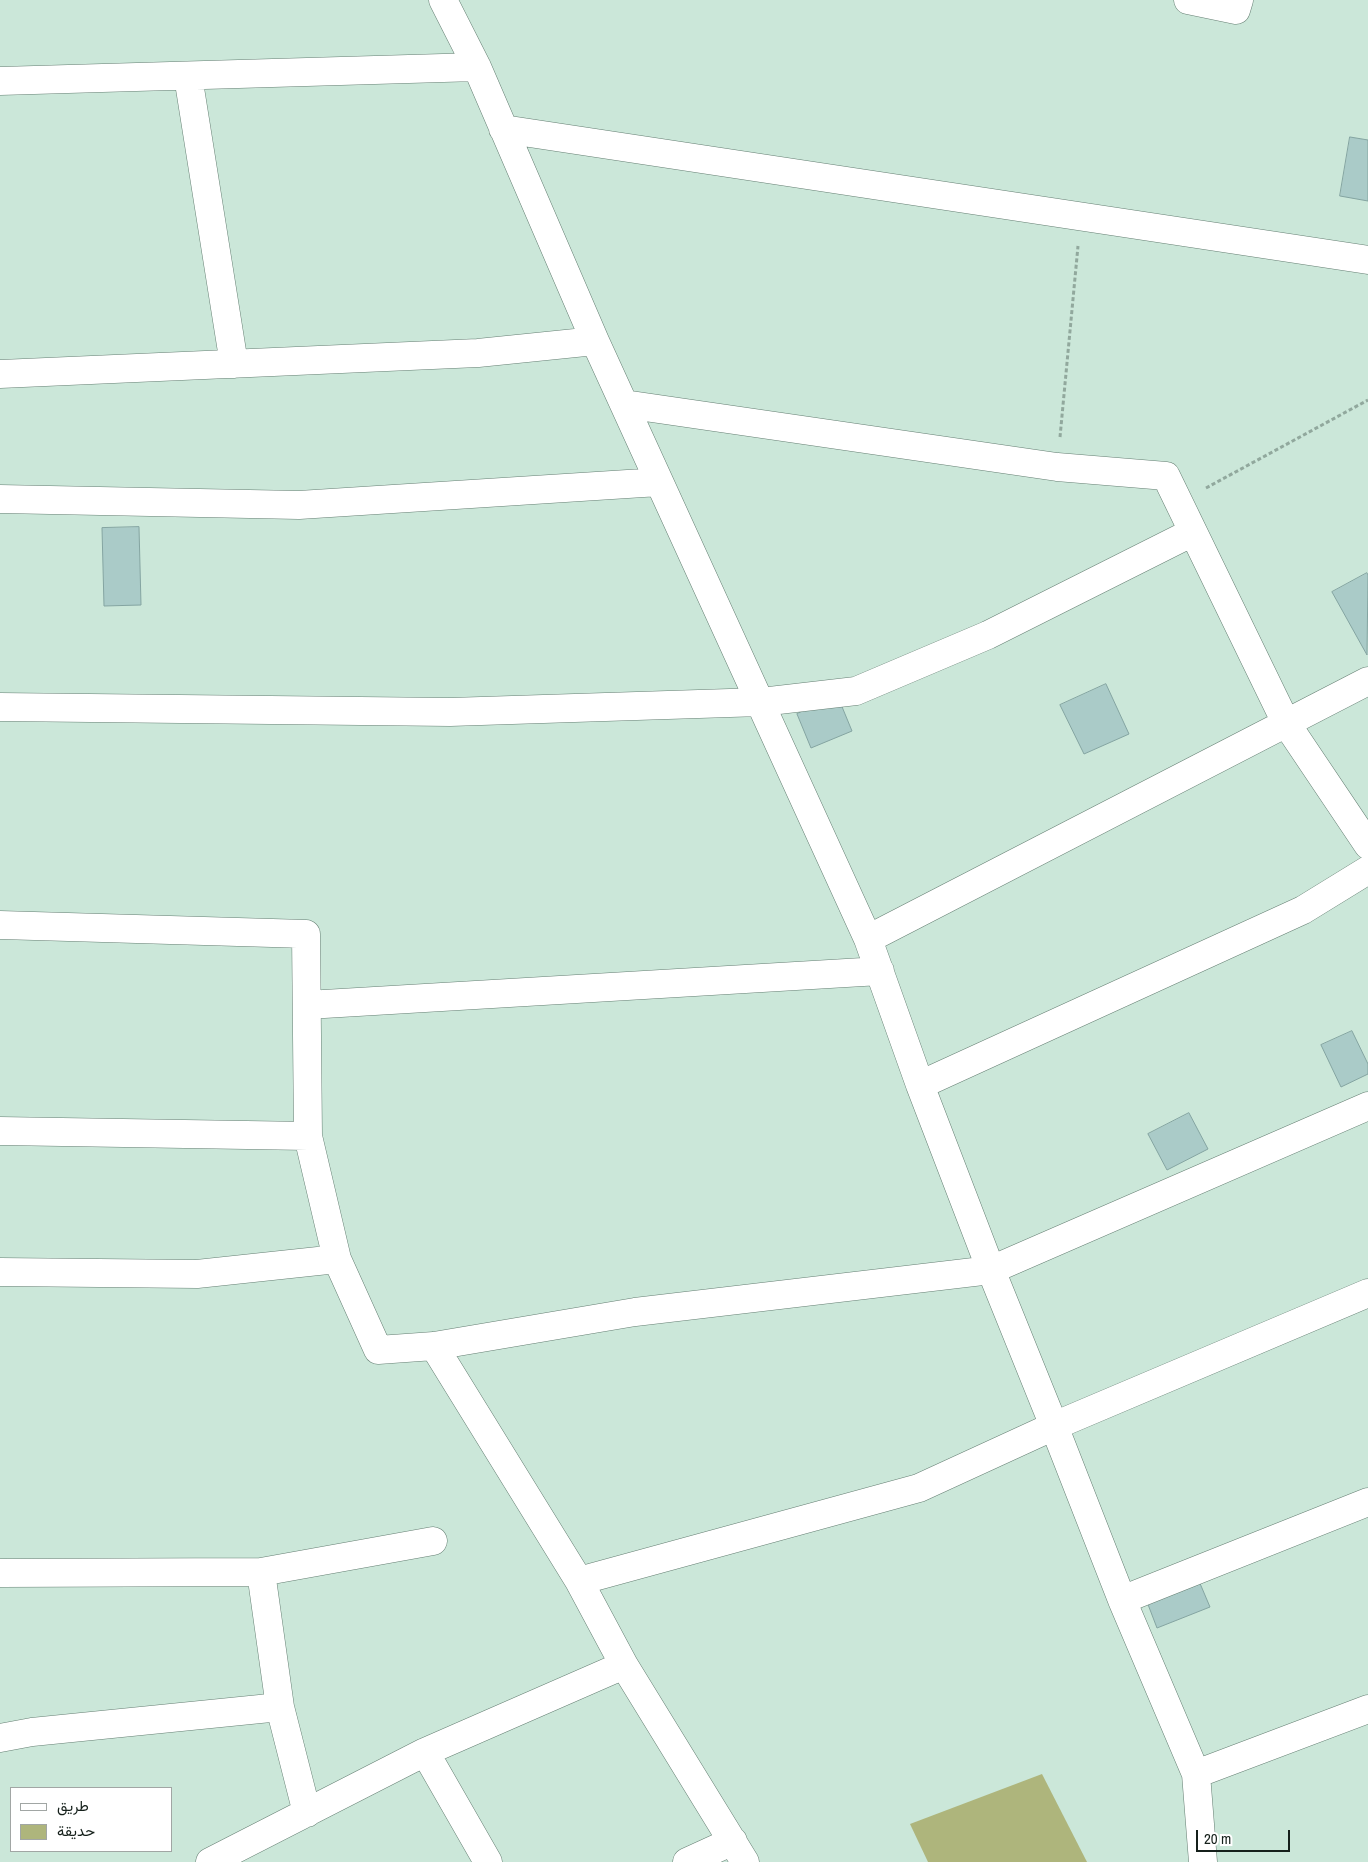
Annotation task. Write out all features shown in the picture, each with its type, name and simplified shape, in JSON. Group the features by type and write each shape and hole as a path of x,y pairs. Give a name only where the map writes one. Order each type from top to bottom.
{"street":[{"path":"443,0 477,67 595,341 868,939 920,1085 991,1270 1122,1600 1196,1774 1203,1862"},
{"path":"1188,0 1236,10 1239,0"},
{"path":"0,82 477,67"},
{"path":"188,76 234,364"},
{"path":"503,128 1368,260"},
{"path":"0,374 478,353 595,341"},
{"path":"624,404 1058,467 1166,476 1286,723 1368,845"},
{"path":"0,499 299,506 659,482"},
{"path":"0,707 450,712 760,702 856,691 988,635 1193,532"},
{"path":"868,939 1368,681"},
{"path":"920,1085 1304,910 1368,870"},
{"path":"0,925 306,934 308,1136 337,1260 378,1350 434,1346 635,1312 991,1270 1368,1106"},
{"path":"308,1005 880,971"},
{"path":"0,1131 308,1136"},
{"path":"0,1272 197,1274 337,1260"},
{"path":"579,1581 919,1488 1054,1426 1368,1293"},
{"path":"434,1346 579,1581 624,1665 739,1852 687,1862"},
{"path":"1122,1600 1368,1502"},
{"path":"0,1573 261,1572 433,1540"},
{"path":"261,1572 280,1707 307,1813"},
{"path":"210,1862 425,1752 624,1665"},
{"path":"0,1738 32,1732 280,1707"},
{"path":"1196,1774 1368,1709"},
{"path":"425,1752 488,1862"}],"path":[{"path":"1058,467 1081,216"},
{"path":"1179,503 1368,400"}],"green space":[{"path":"1042,1774 1087,1862 928,1862 910,1824"}],"building":[{"path":"1350,137 1368,140 1368,201 1340,196"},
{"path":"139,527 141,605 104,606 102,528"},
{"path":"1367,573 1368,575 1367,655 1332,592"},
{"path":"1106,684 1129,734 1084,754 1060,705"},
{"path":"838,697 852,731 811,748 797,714"},
{"path":"1352,1031 1368,1064 1368,1074 1341,1087 1321,1045"},
{"path":"1189,1113 1208,1149 1167,1170 1148,1134"},
{"path":"1196,1574 1210,1607 1157,1628 1144,1594"}]}
